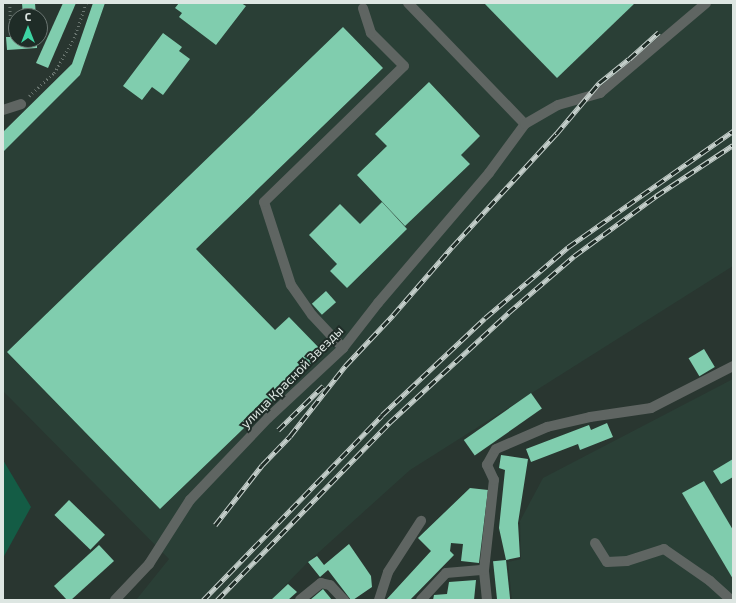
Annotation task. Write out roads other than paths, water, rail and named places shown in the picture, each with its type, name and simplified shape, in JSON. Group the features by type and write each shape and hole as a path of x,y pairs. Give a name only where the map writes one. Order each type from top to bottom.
{"street":[{"path":"408,3 525,124 558,105 600,93 706,3"},
{"path":"343,348 312,315 291,285 264,202 404,66 371,33 363,8"},
{"path":"3,110 21,104"},
{"name":"улица Красной Звезды","path":"115,600 149,564 190,500 268,418 343,348 378,303 489,173 525,124"},
{"path":"487,600 484,570 494,480 486,465 496,448 547,427 590,417 651,408 733,366"},
{"path":"379,600 388,572 421,521"},
{"path":"595,543 607,562 627,561 664,549 710,580 731,600"},
{"path":"421,600 446,573 484,570"},
{"path":"300,600 321,583 330,585 344,600"}],"railway":[{"path":"215,525 262,465 290,436 345,366 556,134 599,83 659,32"},
{"path":"203,600 382,415 485,318 568,247 733,131"},
{"path":"217,600 389,423 508,313 574,256 656,196 733,145"},
{"path":"278,430 323,386"}]}
